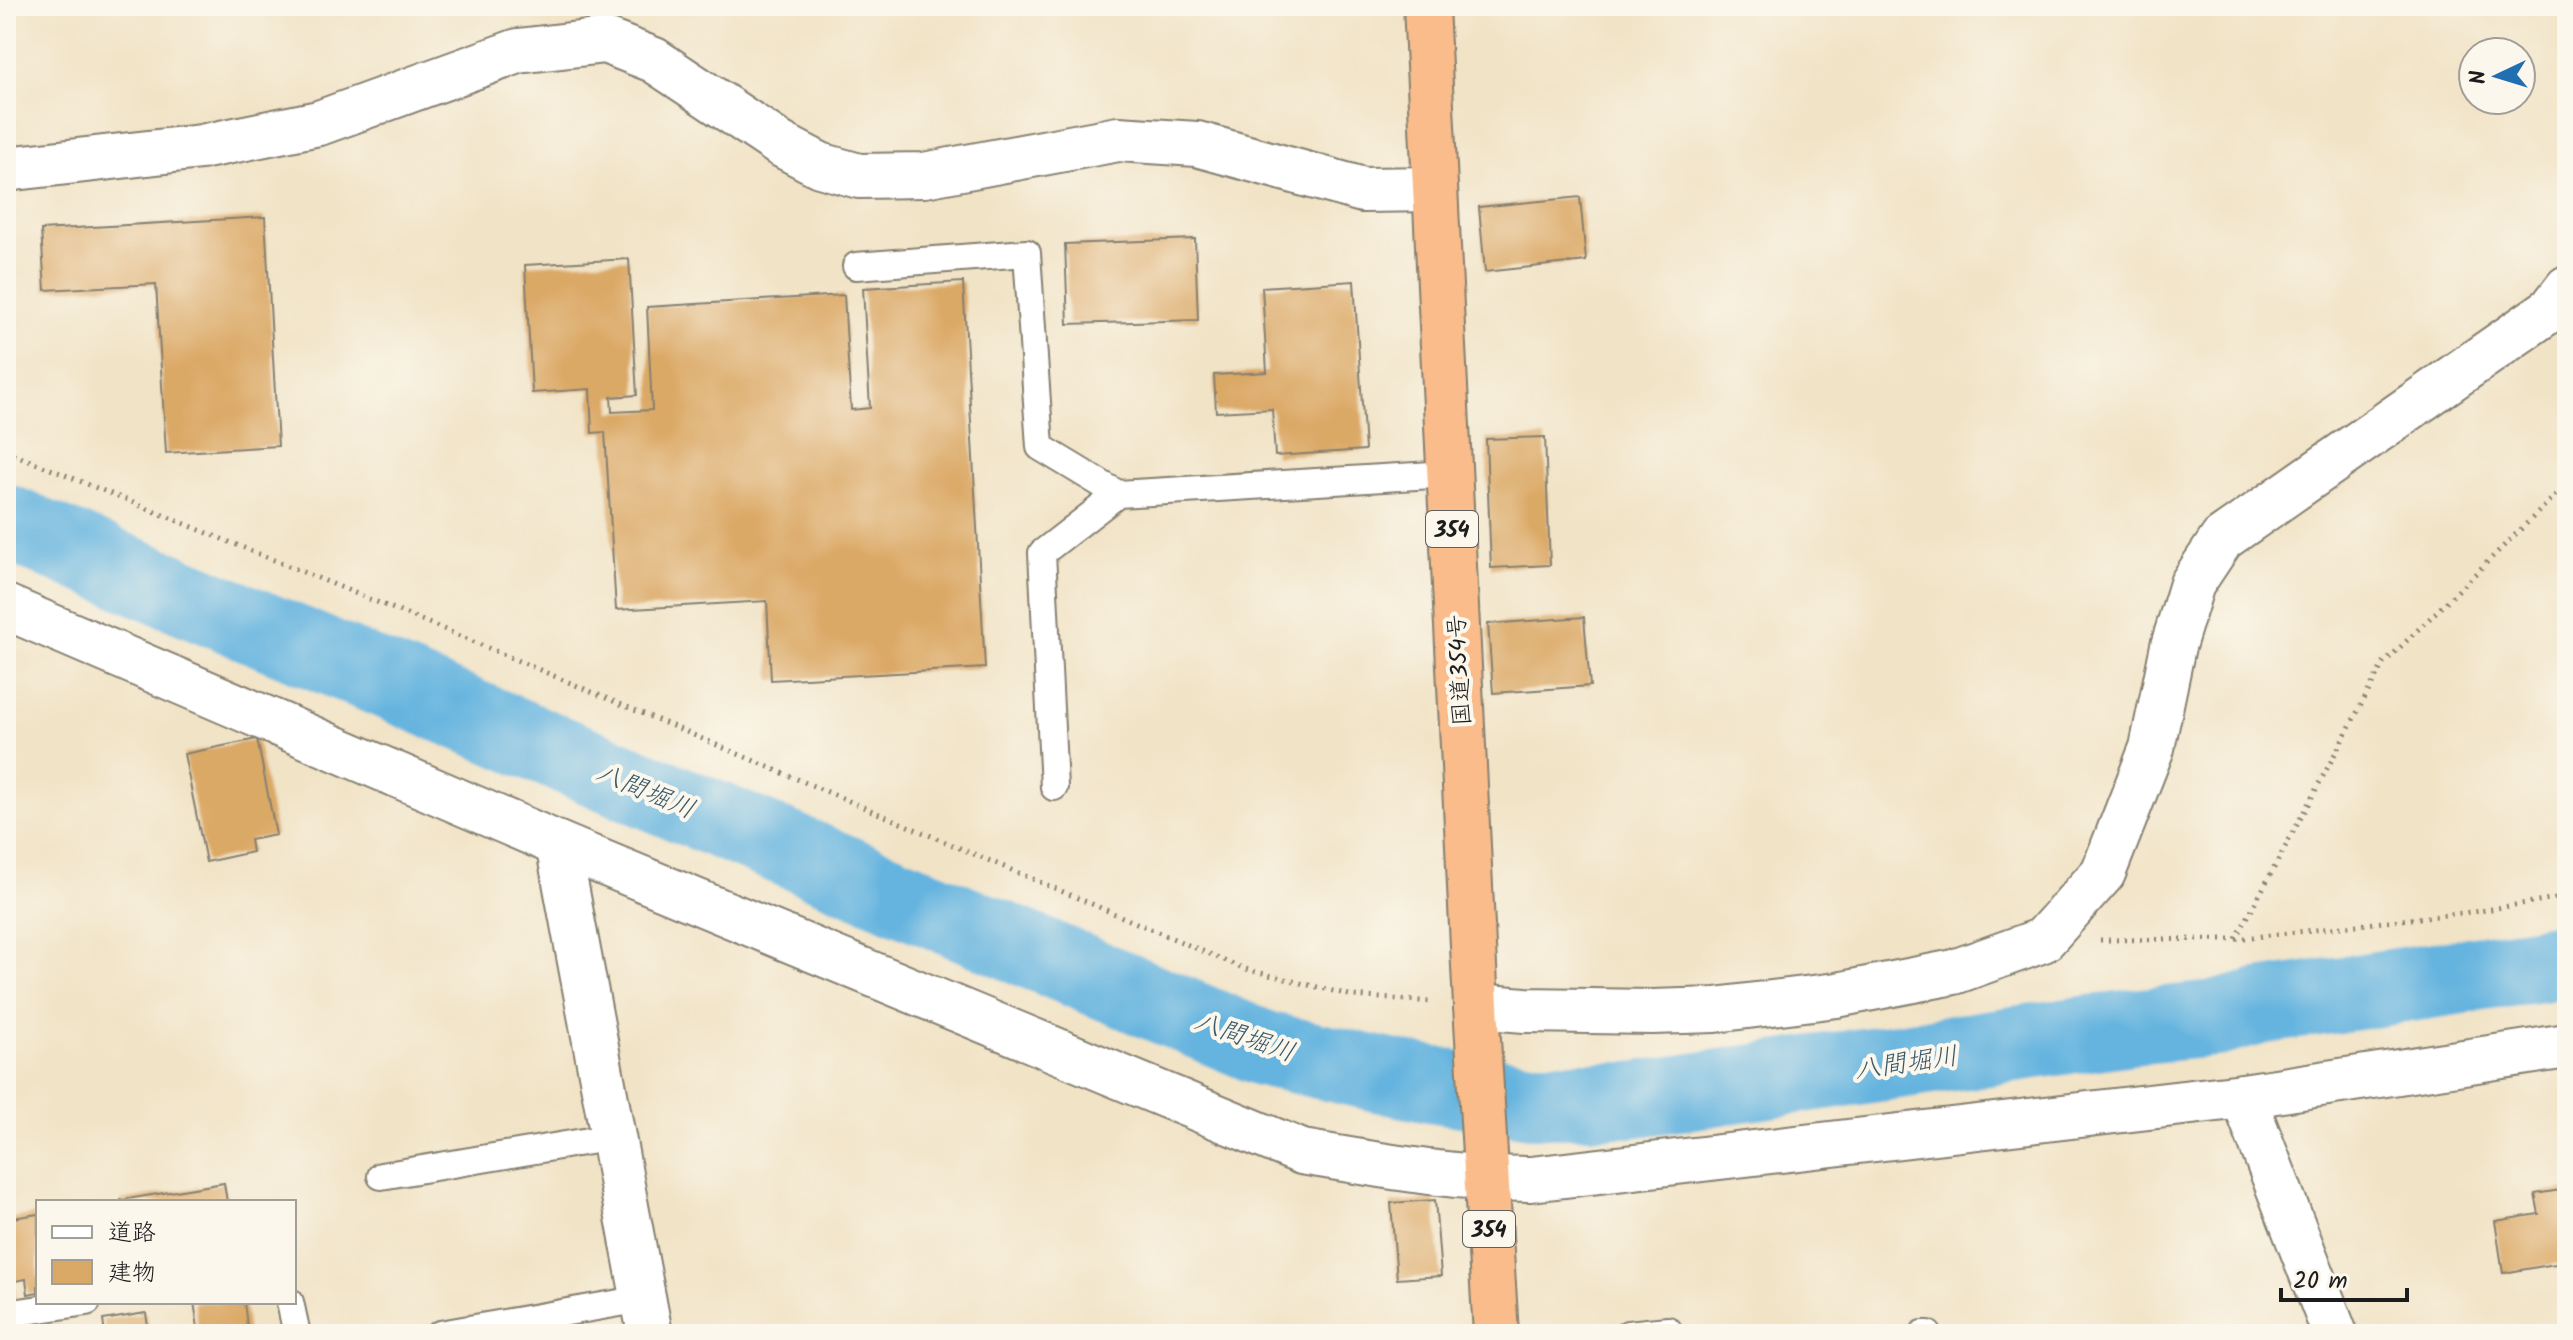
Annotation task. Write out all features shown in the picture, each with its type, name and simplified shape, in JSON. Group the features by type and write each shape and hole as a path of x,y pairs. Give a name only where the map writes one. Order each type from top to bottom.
{"highway":[{"name":"国道354号","path":"1426,6 1476,1006 1496,1334"}],"street":[{"path":"6,169 201,147 304,126 518,51 605,41 654,60 780,144 820,165 859,176 924,175 1118,139 1197,144 1363,190 1434,189"},
{"path":"1476,1006 1525,1010 1715,1010 1837,995 1954,972 2043,940 2103,873 2152,748 2173,646 2192,584 2222,539 2551,309 2567,288"},
{"path":"6,607 558,844 1302,1152 1424,1173 1487,1179 1531,1179 2243,1096 2567,1046"},
{"path":"558,844 647,1316"},
{"path":"2243,1096 2335,1334"}],"lane":[{"path":"856,266 1027,253 1040,447 1118,494"},
{"path":"1054,787 1042,553 1118,494 1449,474"},
{"path":"381,1176 613,1137"},
{"path":"6,1314 74,1304"},
{"path":"290,1304 297,1334"},
{"path":"440,1334 647,1316"},
{"path":"1628,1334 1668,1330 1669,1334"}],"path":[{"path":"6,451 448,631 1245,969 1353,996 1476,1006"},
{"path":"2236,939 2383,664 2567,484"},
{"path":"2043,940 2236,939 2480,911 2567,896"}],"building":[{"path":"1580,197 1586,261 1485,272 1479,207"},
{"path":"265,217 278,446 166,453 156,284 45,290 41,230"},
{"path":"1195,239 1198,320 1068,324 1065,244"},
{"path":"629,259 637,395 611,397 612,412 652,410 647,307 844,295 851,410 870,408 863,288 963,282 985,668 771,680 767,601 616,610 605,432 592,433 590,389 532,393 525,265"},
{"path":"1354,281 1365,450 1275,456 1272,409 1216,412 1214,375 1267,372 1262,287"},
{"path":"1545,437 1550,565 1491,568 1486,439"},
{"path":"1584,617 1590,686 1493,693 1488,624"},
{"path":"257,739 276,835 250,840 252,852 206,862 184,754"},
{"path":"224,1183 227,1200 121,1200"},
{"path":"2567,1189 2567,1262 2503,1273 2495,1221 2539,1214 2535,1194"},
{"path":"1435,1200 1441,1276 1397,1279 1391,1203"},
{"path":"36,1214 36,1292 28,1294 26,1279 14,1281 16,1297 6,1299 6,1219"},
{"path":"194,1304 244,1304 248,1334 199,1334"},
{"path":"146,1313 149,1334 105,1334 103,1320"},
{"path":"60,1325 61,1334 14,1334 14,1332"},
{"path":"588,1329 588,1334 564,1334 564,1332"}],"waterway":[{"name":"八間堀川","path":"6,522 1265,1049 1404,1080 1531,1100 1631,1100 2131,1027 2215,1019 2259,1007 2567,960"}]}
